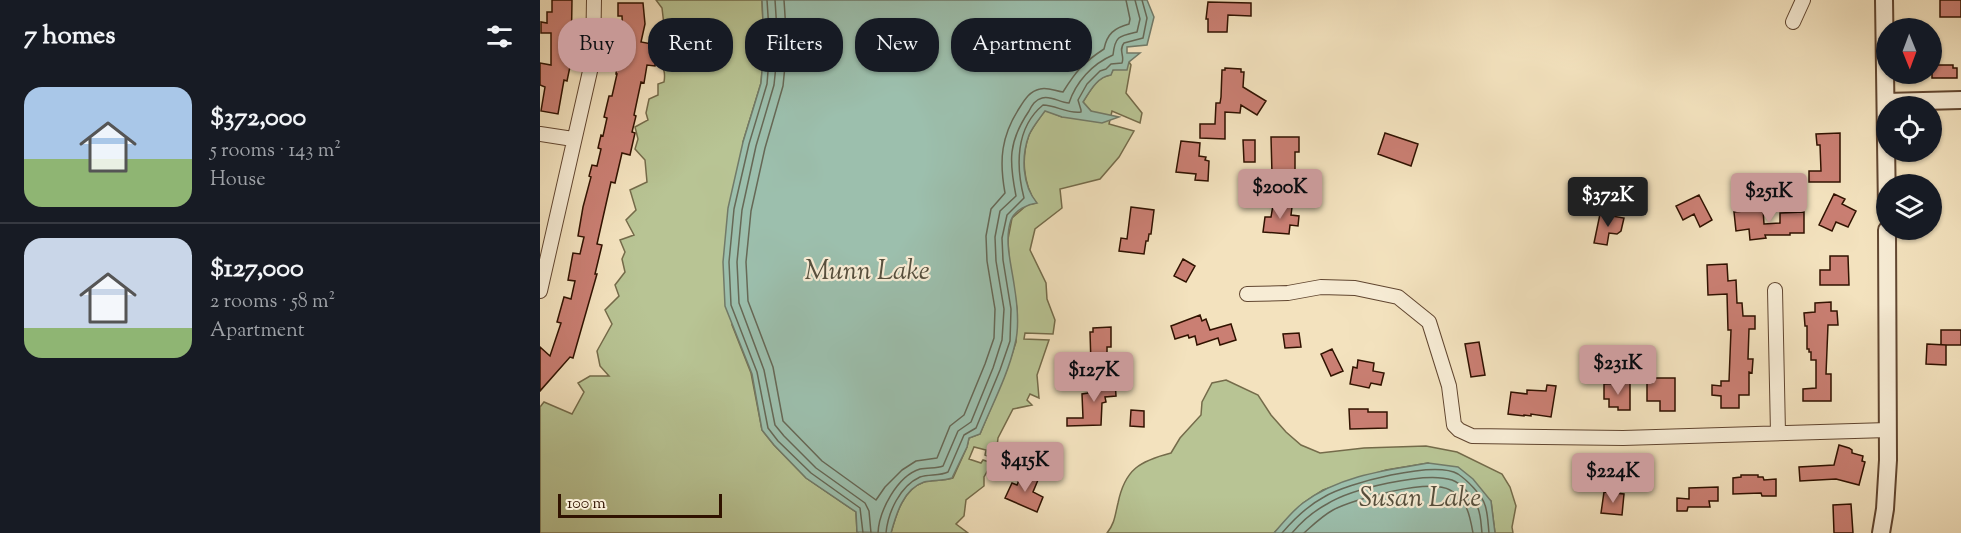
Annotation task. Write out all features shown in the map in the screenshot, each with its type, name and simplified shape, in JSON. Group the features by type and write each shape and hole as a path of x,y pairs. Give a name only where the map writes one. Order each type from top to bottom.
{"street":[{"path":"540,291 543,266 593,58 594,0"},
{"path":"1793,21 1803,0"},
{"path":"1884,0 1886,96"},
{"path":"1942,101 1961,100"},
{"path":"540,134 573,139"},
{"path":"1881,533 1887,485 1887,240"},
{"path":"1247,294 1288,293 1321,287 1355,288 1398,297 1429,322 1449,386 1454,425 1459,430 1472,435 1623,438 1888,430"},
{"path":"1775,290 1778,433"}],"shaded area":[{"path":"656,0 762,0 763,18 745,18 745,72 762,72 761,83 743,142 732,325 751,373 762,430 806,478 856,512 857,532 859,533 540,533 540,407 544,402 572,414 584,392 578,383 590,376 609,376 600,366 597,351 612,324 605,310 619,296 615,285 625,272 622,259 625,252 620,240 634,235 626,220 636,210 630,190 647,182 645,160 635,149 638,139 635,127 648,120 646,113 649,99 658,95 658,84 664,82 664,72 733,72 733,18 663,18 662,8"},
{"path":"1129,62 1131,65 1126,93 1142,113 1140,123 1112,111 1109,124 1134,131 1119,157 1100,179 1060,189 1062,208 1035,229 1030,250 1046,283 1047,299 1055,320 1053,334 1025,333 1024,339 1049,340 1037,375 1039,398 1030,394 1027,400 1032,405 1013,409 998,438 992,458 985,455 986,450 974,447 969,459 981,463 983,460 992,463 984,477 984,486 966,500 964,516 956,524 968,533 891,533 895,518 911,490 924,482 953,478 969,438 980,434 1006,372 1016,342 1017,309 1008,239 1012,218 1027,205 1036,203 1028,187 1024,161 1026,143 1031,132 1045,110 1062,117 1091,111 1083,102 1094,85 1105,76 1110,75 1113,70"},
{"path":"1226,380 1258,395 1286,432 1301,445 1320,453 1364,448 1426,446 1457,452 1502,474 1510,487 1516,506 1513,533 1495,533 1491,501 1428,463 1386,470 1323,490 1303,503 1274,533 1107,533 1113,522 1121,491 1130,474 1142,463 1171,453 1180,438 1201,415 1202,402 1212,383"}],"water":[{"name":"Munn Lake","path":"762,0 1147,0 1154,17 1147,45 1127,47 1127,53 1140,53 1129,62 1127,70 1113,70 1111,75 1094,85 1083,102 1091,111 1119,117 1102,123 1062,117 1045,111 1031,132 1026,144 1024,170 1028,188 1037,203 1026,206 1013,216 1008,235 1018,322 1012,356 980,434 969,438 952,478 924,482 911,490 895,518 891,533 857,532 856,512 806,478 762,430 752,374 725,306 723,262 728,208 762,72 843,72 843,18 763,18"},
{"name":"Susan Lake","path":"1428,463 1458,467 1473,479 1491,501 1495,533 1274,533 1299,506 1331,486 1363,475"}],"building":[{"path":"552,0 572,0 572,18 558,18 558,72 569,72 567,81 564,80 558,114 541,111 545,87 540,85 540,63 551,65 551,33 541,33 541,22 547,23 547,12 552,12"},
{"path":"1940,0 1961,0 1961,17 1940,17"},
{"path":"1208,2 1251,3 1251,16 1228,15 1227,32 1208,32 1208,19 1206,19"},
{"path":"618,3 643,3 645,24 641,42 648,43 648,65 644,83 641,82 634,115 636,116 632,132 635,133 630,155 622,153 615,183 611,182 597,244 602,245 595,274 597,274 573,358 570,357 540,391 540,347 550,356 561,323 557,322 564,297 571,299 575,281 568,280 573,253 580,254 584,237 578,236 591,177 589,176 592,165 597,166 601,149 598,148 607,118 604,117 609,96 612,96 616,72 636,72 636,18 618,16"},
{"path":"1942,65 1953,65 1953,68 1957,68 1957,78 1942,78"},
{"path":"1225,68 1241,69 1241,72 1244,72 1243,87 1266,101 1257,115 1241,105 1240,113 1225,112 1225,139 1200,138 1200,124 1215,124 1216,103 1220,103 1222,70"},
{"path":"1385,133 1418,144 1411,166 1378,154"},
{"path":"1840,133 1840,182 1809,182 1809,171 1821,171 1820,145 1817,145 1816,134"},
{"path":"1271,137 1299,137 1299,152 1295,152 1295,174 1272,174"},
{"path":"1243,140 1255,140 1255,162 1244,162"},
{"path":"1181,141 1200,143 1199,156 1206,157 1205,160 1209,161 1208,181 1195,180 1196,174 1176,172"},
{"path":"1834,194 1845,199 1842,204 1856,211 1848,227 1836,222 1832,231 1819,225"},
{"path":"1699,195 1712,220 1700,227 1694,214 1683,220 1676,206"},
{"path":"1273,205 1292,207 1291,215 1299,216 1298,226 1290,225 1289,234 1263,232 1265,217 1271,217"},
{"path":"1131,207 1154,210 1151,234 1146,241 1144,254 1119,251 1121,238 1127,239"},
{"path":"1763,209 1764,224 1780,223 1780,213 1804,212 1804,233 1765,235 1766,238 1750,240 1749,229 1736,231 1734,212"},
{"path":"1600,214 1624,218 1621,231 1617,234 1609,233 1607,245 1594,243"},
{"path":"1830,256 1848,256 1849,285 1820,285 1820,270 1830,270"},
{"path":"1183,259 1195,266 1186,282 1174,276"},
{"path":"1727,264 1728,281 1736,280 1737,303 1742,303 1743,316 1755,316 1755,329 1749,329 1748,359 1753,359 1752,373 1749,372 1749,395 1739,395 1739,408 1721,408 1721,396 1712,395 1712,385 1721,386 1721,381 1729,381 1731,330 1728,330 1727,294 1708,295 1707,265"},
{"path":"1831,302 1831,311 1837,311 1838,325 1828,325 1826,374 1831,374 1831,401 1803,401 1803,389 1816,388 1816,360 1811,360 1811,352 1807,349 1807,326 1805,326 1804,313 1815,312 1815,303"},
{"path":"1200,315 1202,321 1206,319 1210,330 1231,324 1236,340 1220,345 1218,338 1197,345 1195,336 1189,338 1188,335 1175,339 1171,326"},
{"path":"1111,327 1111,347 1107,347 1107,363 1091,364 1090,332 1093,332 1093,328"},
{"path":"1941,330 1961,330 1961,345 1941,345"},
{"path":"1299,333 1301,347 1285,348 1283,334"},
{"path":"1479,342 1485,375 1471,377 1465,344"},
{"path":"1927,344 1946,345 1946,365 1926,364"},
{"path":"1332,349 1343,371 1331,376 1321,354"},
{"path":"1358,360 1374,363 1373,371 1384,373 1381,385 1371,383 1369,388 1350,384 1353,367 1357,368"},
{"path":"1652,378 1675,378 1675,411 1660,411 1660,401 1647,401 1647,383 1652,383"},
{"path":"1115,380 1116,396 1105,397 1106,402 1102,403 1101,425 1067,426 1067,418 1083,418 1082,394 1088,393 1088,381"},
{"path":"1630,383 1630,410 1609,407 1609,399 1604,399 1604,384"},
{"path":"1547,385 1556,386 1551,417 1508,414 1511,392 1527,394 1527,390 1546,391"},
{"path":"1349,409 1387,412 1387,428 1350,429"},
{"path":"1131,410 1144,411 1144,427 1130,426"},
{"path":"1839,445 1849,448 1852,453 1863,456 1862,461 1865,462 1859,485 1836,479 1800,481 1799,467 1834,465"},
{"path":"1022,473 1038,480 1033,492 1043,497 1037,512 1005,498 1012,483 1017,485"},
{"path":"1741,475 1758,475 1764,480 1776,479 1776,496 1762,496 1761,493 1733,494 1733,478 1741,477"},
{"path":"1718,487 1718,501 1709,501 1710,507 1688,507 1687,511 1677,511 1677,498 1689,499 1689,488"},
{"path":"1604,492 1624,494 1622,515 1601,513"},
{"path":"1851,504 1853,533 1834,533 1833,505"}]}
